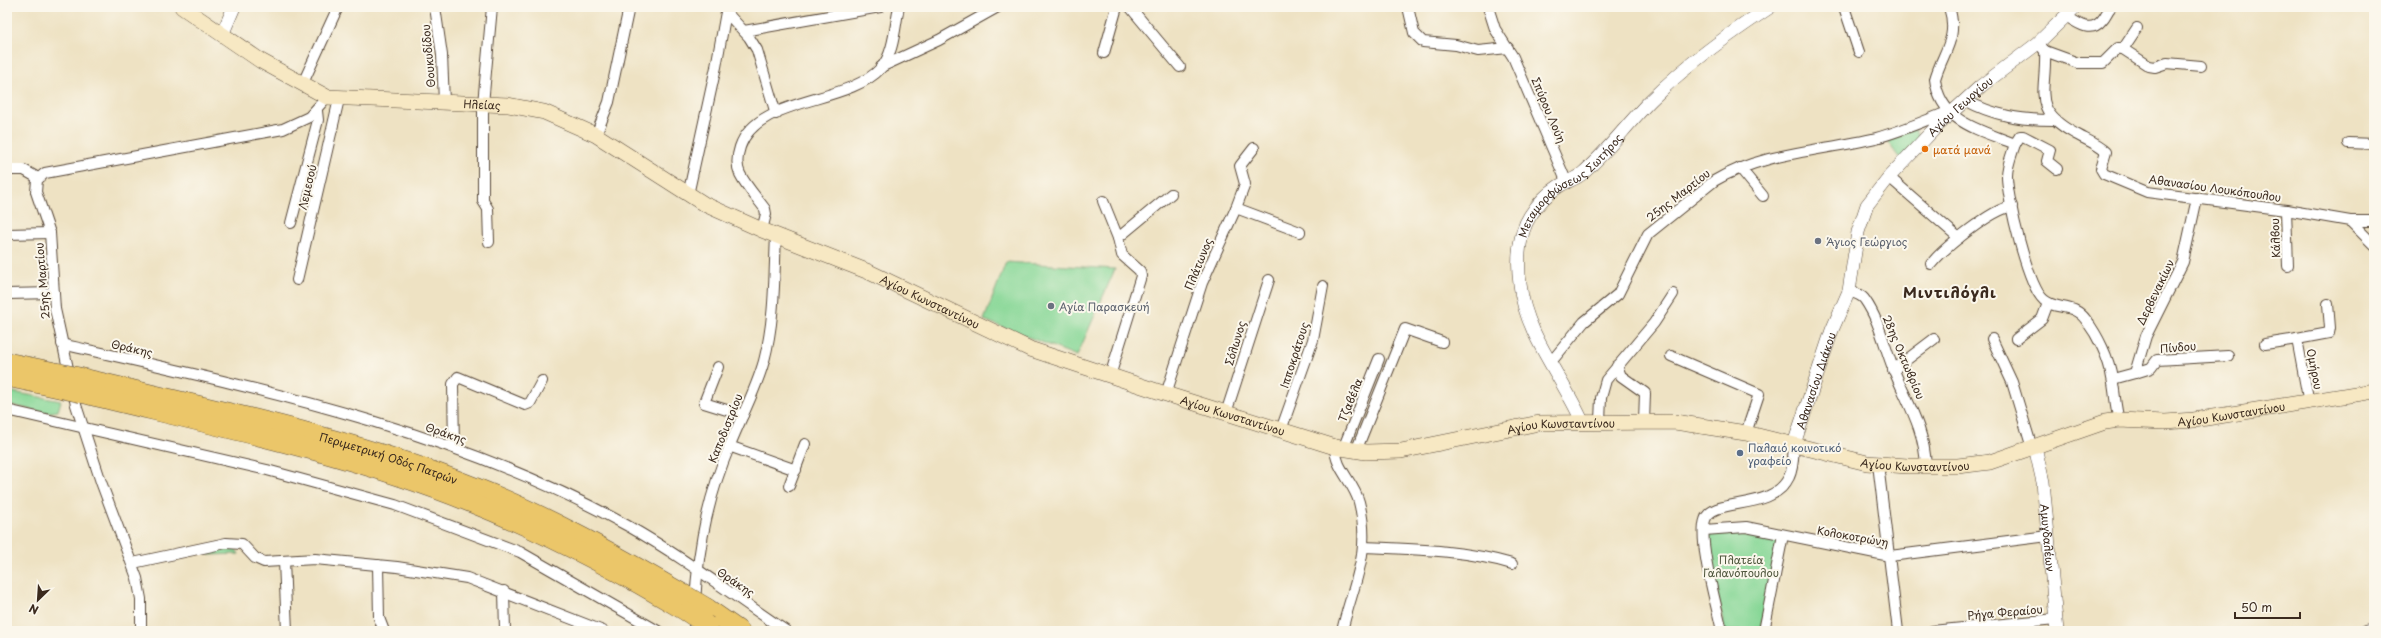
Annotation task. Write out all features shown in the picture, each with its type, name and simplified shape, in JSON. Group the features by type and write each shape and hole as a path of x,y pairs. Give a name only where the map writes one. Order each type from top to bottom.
{"highway":[{"name":"Περιμετρική Οδός Πατρών","path":"7,362 71,383 312,434 436,472 475,487 562,526 687,604 706,624 740,631"},
{"name":"Περιμετρική Οδός Πατρών","path":"7,377 71,383"}],"main road":[{"name":"Ηλείας","path":"182,7 261,62 302,85 333,98 483,104 522,107 544,112 596,135 688,195 769,232"},
{"name":"Αγίου Κωνσταντίνου","path":"769,232 869,272 1016,343 1110,376 1281,430 1345,449 1378,453 1401,451 1513,426 1539,422 1600,421 1686,423 1746,432 1878,464 1926,466 1978,464 2033,447 2092,426 2119,420 2165,422 2189,421 2309,403 2374,391"}],"street":[{"path":"222,35 234,7"},
{"path":"302,85 338,7"},
{"name":"Θουκυδίδου","path":"435,7 442,55 444,102"},
{"path":"489,242 488,209 483,201 483,104 492,7"},
{"path":"596,135 609,102 629,7"},
{"path":"744,31 880,7"},
{"path":"881,67 890,46 899,7"},
{"path":"881,67 939,40 998,7"},
{"path":"1104,53 1117,7"},
{"path":"1130,7 1180,67"},
{"path":"1408,7 1414,33 1423,42 1456,45 1478,51 1508,48"},
{"name":"Σπύρου Λούη","path":"1488,7 1495,29 1508,48 1567,183"},
{"name":"Μεταμορφώσεως Σωτήρος","path":"1582,421 1550,362 1524,306 1520,283 1520,249 1526,224 1535,209 1554,190 1586,170 1645,106 1684,69 1702,53 1770,7"},
{"path":"1844,7 1859,52"},
{"path":"1949,7 1952,23 1949,47 1935,79 1950,114 1966,124 2015,144"},
{"path":"2070,12 2081,26 2092,26 2101,22 2111,7"},
{"path":"725,10 744,31 757,50 776,114"},
{"path":"688,195 716,67 725,10"},
{"name":"Αγίου Γεωργίου","path":"1849,291 1854,248 1862,216 1873,196 1889,177 1950,114 1965,100 2041,47 2070,12"},
{"path":"2123,49 2137,28"},
{"path":"1965,100 1998,115 2032,120 2054,120 2046,105 2042,92 2041,47 2078,63 2103,63 2118,48 2123,49 2149,66 2155,67 2167,63 2201,66"},
{"name":"Καποδιστρίου","path":"706,624 697,570 702,535 709,507 729,446 760,376 772,329 769,232 765,209 740,174 736,157 744,136 754,124 776,114 866,80 881,67"},
{"path":"7,170 24,170 38,178 45,173 283,129 299,124 333,98"},
{"name":"Λεμεσού","path":"297,280 333,98"},
{"path":"291,223 318,120 317,111"},
{"name":"25ης Μαρτίου","path":"1550,362 1584,322 1618,294 1642,243 1652,230 1714,181 1740,168 1807,150 1876,138 1945,113 1950,114"},
{"name":"Αθανασίου Λουκόπουλου","path":"2054,120 2061,126 2104,150 2106,155 2100,169 2104,174 2147,192 2286,210 2350,221 2374,221"},
{"path":"2058,169 2047,161 2050,150 2023,136 2020,136 2015,144 2007,177 2012,206 2029,275 2034,288 2043,300 2070,307 2082,314 2097,337 2113,379 2119,420"},
{"path":"2348,143 2374,144"},
{"name":"Πλάτωνος","path":"1166,394 1200,288 1236,208 1245,184 1240,173 1240,166 1254,148"},
{"path":"1740,168 1763,196"},
{"path":"1889,177 1959,238"},
{"name":"25ης Μαρτίου","path":"38,178 36,192 50,233 53,256 54,293 62,344 76,405 118,530 133,563 139,588 141,631"},
{"path":"1118,238 1171,194"},
{"name":"Δερβενακίων","path":"2135,373 2146,336 2183,262 2197,198"},
{"path":"1103,201 1118,238 1122,255 1140,271 1141,276 1110,376"},
{"path":"1931,264 1942,251 1959,238 1997,211 2012,206"},
{"path":"1236,208 1300,232"},
{"name":"Κάλβου","path":"2286,210 2288,266"},
{"path":"2350,221 2374,245"},
{"path":"7,234 50,233"},
{"name":"Σόλωνος","path":"1226,413 1269,280"},
{"name":"Ιπποκράτους","path":"1281,430 1313,340 1323,286"},
{"name":"28ης Οκτωβρίου","path":"1849,291 1864,299 1878,324 1894,370 1916,415 1923,440 1926,466"},
{"name":"Αθανασίου Διάκου","path":"1704,530 1705,518 1714,510 1731,505 1755,502 1781,489 1792,470 1794,444 1832,330 1849,291"},
{"path":"7,294 54,293"},
{"path":"1600,421 1602,389 1617,366 1642,338 1673,294"},
{"path":"2016,339 2042,320 2048,302"},
{"name":"Ομήρου","path":"2265,344 2328,333 2330,328 2328,304"},
{"path":"1342,631 1361,570 1364,547 1359,502 1338,463 1405,329 1442,342"},
{"path":"1894,370 1934,339"},
{"path":"1992,339 2012,382 2033,447"},
{"name":"Ομήρου","path":"2297,339 2309,403"},
{"name":"Θράκης","path":"62,344 202,376 346,413 454,448 530,478 628,526 697,570 786,631"},
{"path":"1671,356 1759,394 1746,432"},
{"name":"Πίνδου","path":"2135,373 2151,368 2158,360 2228,356"},
{"name":"Τζαβέλα","path":"1345,449 1379,359"},
{"path":"1617,366 1621,376 1644,392 1644,422"},
{"path":"718,367 704,402 743,415"},
{"path":"2113,379 2135,373"},
{"path":"454,448 453,384 458,377 525,405 530,403 542,381"},
{"path":"7,410 267,470 395,505 520,552 658,631"},
{"path":"789,486 805,444"},
{"path":"729,446 796,470"},
{"name":"Αμυγδαλέων","path":"2033,447 2044,482 2057,625"},
{"path":"1878,464 1898,631"},
{"name":"Κολοκοτρώνη","path":"1704,530 1716,530 1736,526 1890,556 2048,536"},
{"path":"1704,530 1722,631"},
{"path":"1764,631 1783,534"},
{"path":"133,563 231,543 244,546 251,555 259,560 284,561 315,559 378,565 468,578 603,631"},
{"path":"1364,547 1402,548 1469,555 1512,564"},
{"path":"284,561 286,631"},
{"path":"378,565 379,618 384,631"},
{"path":"504,591 505,631"},
{"name":"Ρήγα Φεραίου","path":"1932,631 2057,625"},
{"path":"2365,631 2374,629"}],"green space":[{"path":"1914,128 1919,139 1900,159 1885,138"},
{"path":"1006,262 1115,269 1077,356 984,320"},
{"path":"7,391 61,401 58,411 46,413 7,404"},
{"name":"Πλατεία Γαλανόπουλου","path":"1705,531 1778,538 1760,631 1725,631"},
{"path":"235,548 239,554 209,555 208,552"}],"place":[{"name":"ματά μανά","path":"1925,149"},
{"name":"Άγιος Γεώργιος","path":"1818,241"},
{"name":"Αγία Παρασκευή","path":"1051,306"},
{"name":"Παλαιό κοινοτικό γραφείο","path":"1740,453"}],"district":[{"name":"Μιντιλόγλι","path":"1950,291"}]}
